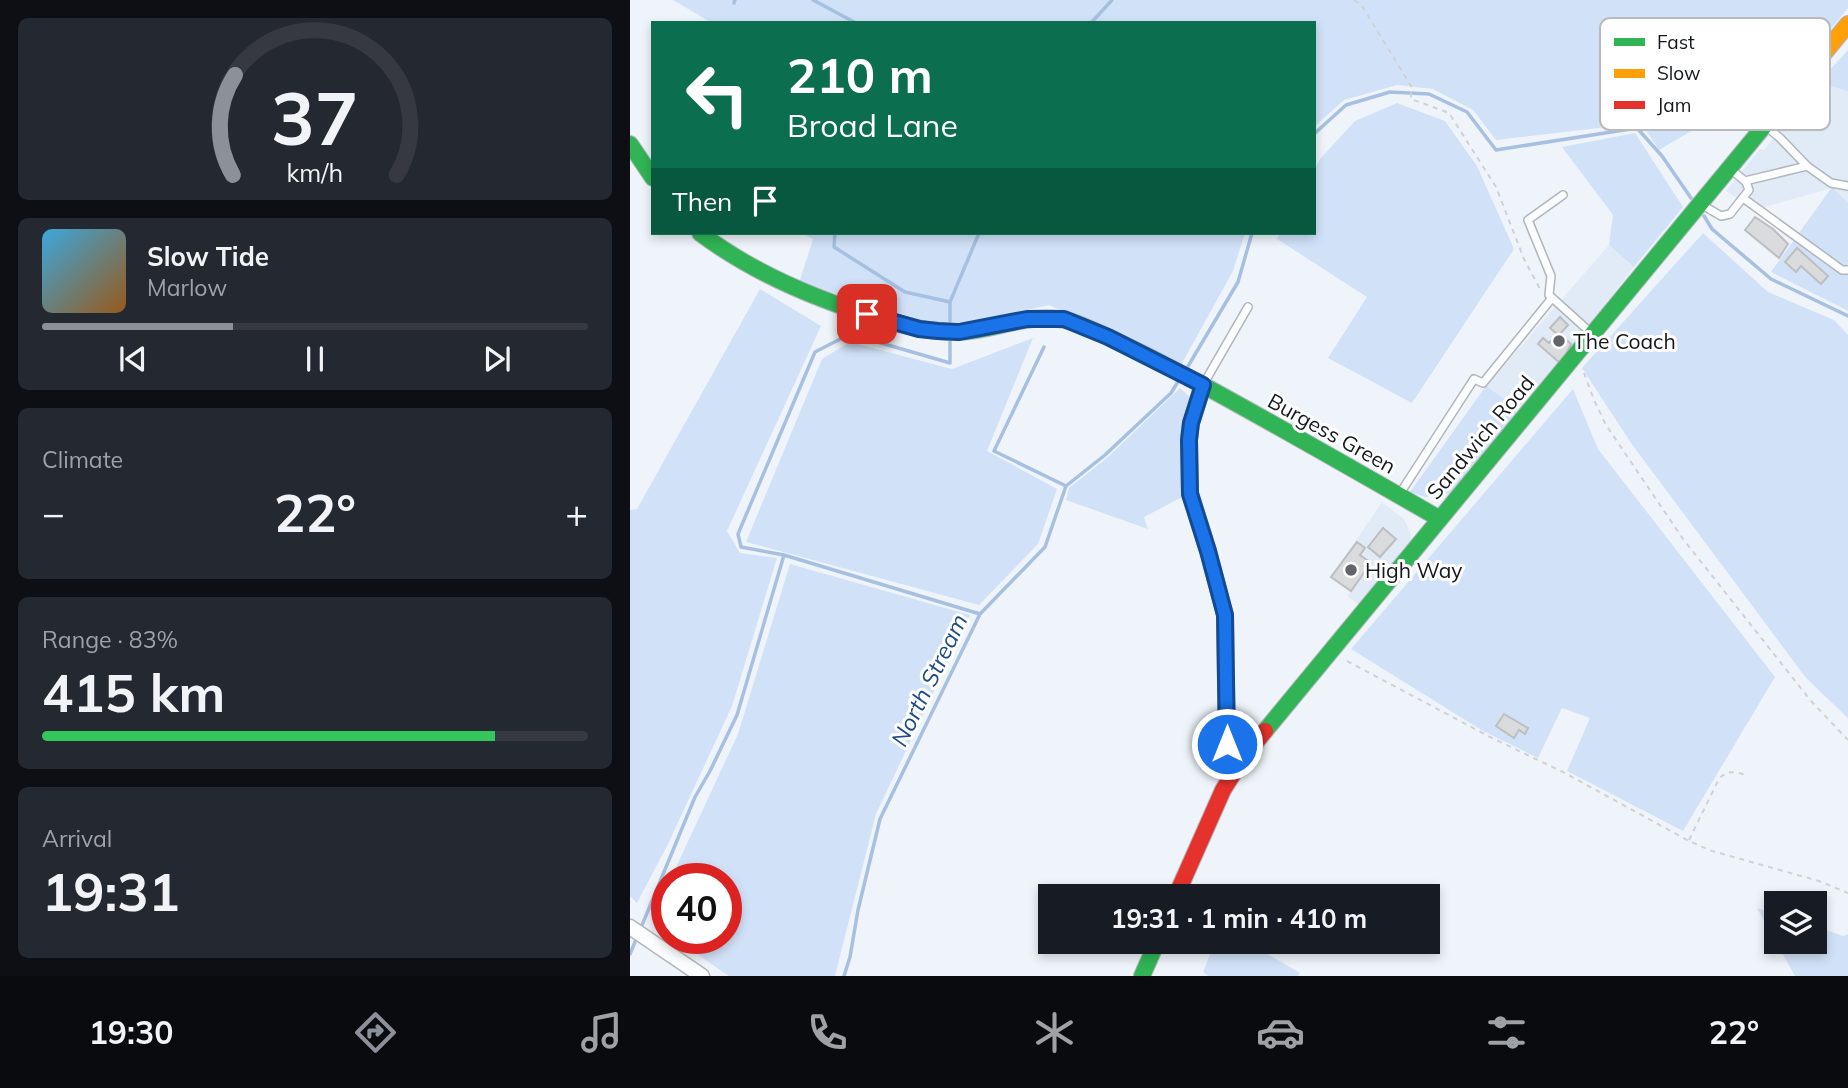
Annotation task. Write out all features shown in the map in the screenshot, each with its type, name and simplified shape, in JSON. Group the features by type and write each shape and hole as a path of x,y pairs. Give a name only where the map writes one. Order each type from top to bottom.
{"street":[{"name":"Sandwich Road","path":"1830,46 1848,24"},
{"name":"Sandwich Road","path":"1181,884 1233,771 1761,130"},
{"path":"630,144 651,175"},
{"name":"Burgess Green","path":"703,235 733,256 800,289 919,329 959,332 1027,319 1064,319 1189,378 1440,519"},
{"path":"1189,378 1190,494 1225,615 1227,754 1233,771"},
{"path":"630,927 702,976"},
{"path":"1144,975 1152,954"}],"lane":[{"path":"1771,130 1807,166 1831,183 1848,186"},
{"path":"1745,181 1807,166"},
{"path":"1701,204 1721,216 1730,215 1749,190 1745,181 1730,168"},
{"path":"1399,495 1474,379 1483,383 1550,297 1551,276 1528,220 1563,195"},
{"path":"1743,198 1842,271 1848,270"},
{"path":"1550,297 1592,334"},
{"path":"1189,378 1248,307"}],"path":[{"path":"1354,0 1362,6 1411,86 1411,99 1450,113 1496,187 1524,259 1539,287 1550,297"},
{"path":"1572,359 1582,368 1606,425 1683,539 1811,701 1848,740"},
{"path":"1330,653 1689,841 1712,851 1819,881 1848,892"},
{"path":"1689,841 1723,774 1729,772 1748,776"}],"shaded area":[{"path":"673,0 1848,0 1848,8 1830,30 1830,18 1600,18 1600,128 1496,140 1473,110 1433,89 1397,85 1344,100 1316,125 1316,21 709,21"},
{"path":"1848,50 1848,91 1830,86 1830,70"},
{"path":"1830,86 1848,91 1848,203 1832,188 1754,210 1726,191 1760,149 1764,150 1780,130 1830,130"},
{"path":"1397,103 1445,121 1477,166 1514,249 1412,403 1328,358 1367,297 1277,239 1279,235 1316,235 1316,166 1355,121"},
{"path":"1646,130 1693,130 1659,150"},
{"path":"1635,133 1683,207 1634,267 1609,245 1613,215 1562,147"},
{"path":"1832,187 1848,203 1848,311 1771,272","holes":["1797,248 1828,276 1821,284 1801,266 1796,272 1785,262"]},
{"path":"1703,233 1768,292 1834,320 1848,335 1848,718 1806,678 1631,443 1582,368"},
{"path":"806,235 1244,235 1233,271 1181,365 1049,305 973,322 929,322 799,283 813,239"},
{"path":"1609,245 1634,267 1522,411 1486,386"},
{"path":"760,289 821,326 727,531 740,553 777,558 732,706 668,844 658,863 651,863 651,876 637,903 630,896 630,510 637,509"},
{"path":"1033,338 987,451 1057,489 1038,544 979,605 746,542 822,359 850,342 952,369"},
{"path":"1486,386 1522,411 1450,494 1425,497 1410,492"},
{"path":"1180,388 1190,397 1186,495 1144,517 1148,529 1066,500 1069,488 1108,457"},
{"path":"1573,389 1598,449 1775,677 1683,831 1567,771 1590,718 1562,708 1538,758 1483,731 1351,649"},
{"path":"1382,502 1404,519 1411,534 1411,551 1363,608 1347,596 1351,591 1331,577"},
{"path":"790,564 970,615 876,814 835,976 729,976 697,954 742,954 742,863 678,863 738,734"},
{"path":"1757,908 1764,910 1764,921"},
{"path":"1827,930 1843,936 1848,934 1848,976 1795,976 1783,954 1827,954"},
{"path":"1210,954 1268,954 1300,973 1298,976 1208,976 1203,972"}],"building":[{"path":"1755,217 1773,229 1788,244 1779,258 1745,230"},
{"path":"1797,248 1828,276 1821,284 1801,266 1796,272 1785,262"},
{"name":"The Coach","path":"1560,317 1568,325 1560,334 1571,344 1561,364 1538,344 1543,338 1549,343 1557,334 1550,328"},
{"path":"1383,528 1396,539 1380,557 1368,547"},
{"name":"High Way","path":"1357,542 1365,548 1360,555 1371,563 1351,591 1331,577"},
{"path":"1504,714 1528,728 1525,734 1519,730 1514,738 1496,726"}],"waterway":[{"path":"813,0 852,21"},
{"path":"1093,21 1112,0"},
{"path":"1316,132 1346,105 1390,92 1429,94 1467,112 1496,150 1624,130"},
{"path":"1639,130 1662,156 1691,198"},
{"path":"1704,216 1712,229 1771,279 1848,316"},
{"path":"835,235 834,247 905,292 950,302 978,235"},
{"path":"1187,368 1238,282 1251,235"},
{"path":"950,302 950,321"},
{"path":"784,555 741,547 738,534 815,352 850,334 950,363 950,342"},
{"name":"North Stream","path":"1044,347 994,451 1066,486"},
{"path":"1066,486 1105,455 1171,393 1179,380"},
{"name":"North Stream","path":"844,976 880,819 980,614 1045,547 1066,486"},
{"path":"640,930 695,797 737,715 784,555 980,614"},
{"path":"630,954 637,937"}],"traffic: fast":[{"path":"1265,731 1761,130"},
{"path":"630,144 651,175"},
{"path":"703,235 742,261 786,284 858,311 911,326 960,332 1042,318 1081,325 1199,383 1440,519"},
{"path":"1203,385 1191,423 1190,493 1225,615 1227,754 1233,771"},
{"path":"1142,976 1152,954"}],"traffic: slow":[{"path":"1830,46 1848,24"}],"traffic: jam":[{"path":"1181,884 1223,790 1243,758 1265,731"}],"place":[{"name":"The Coach","path":"1559,341"},
{"name":"High Way","path":"1351,570"}],"route":[{"path":"867,314 919,329 959,332 1027,319 1064,319 1108,337 1203,385 1191,423 1190,494 1225,615 1227,744"}]}
